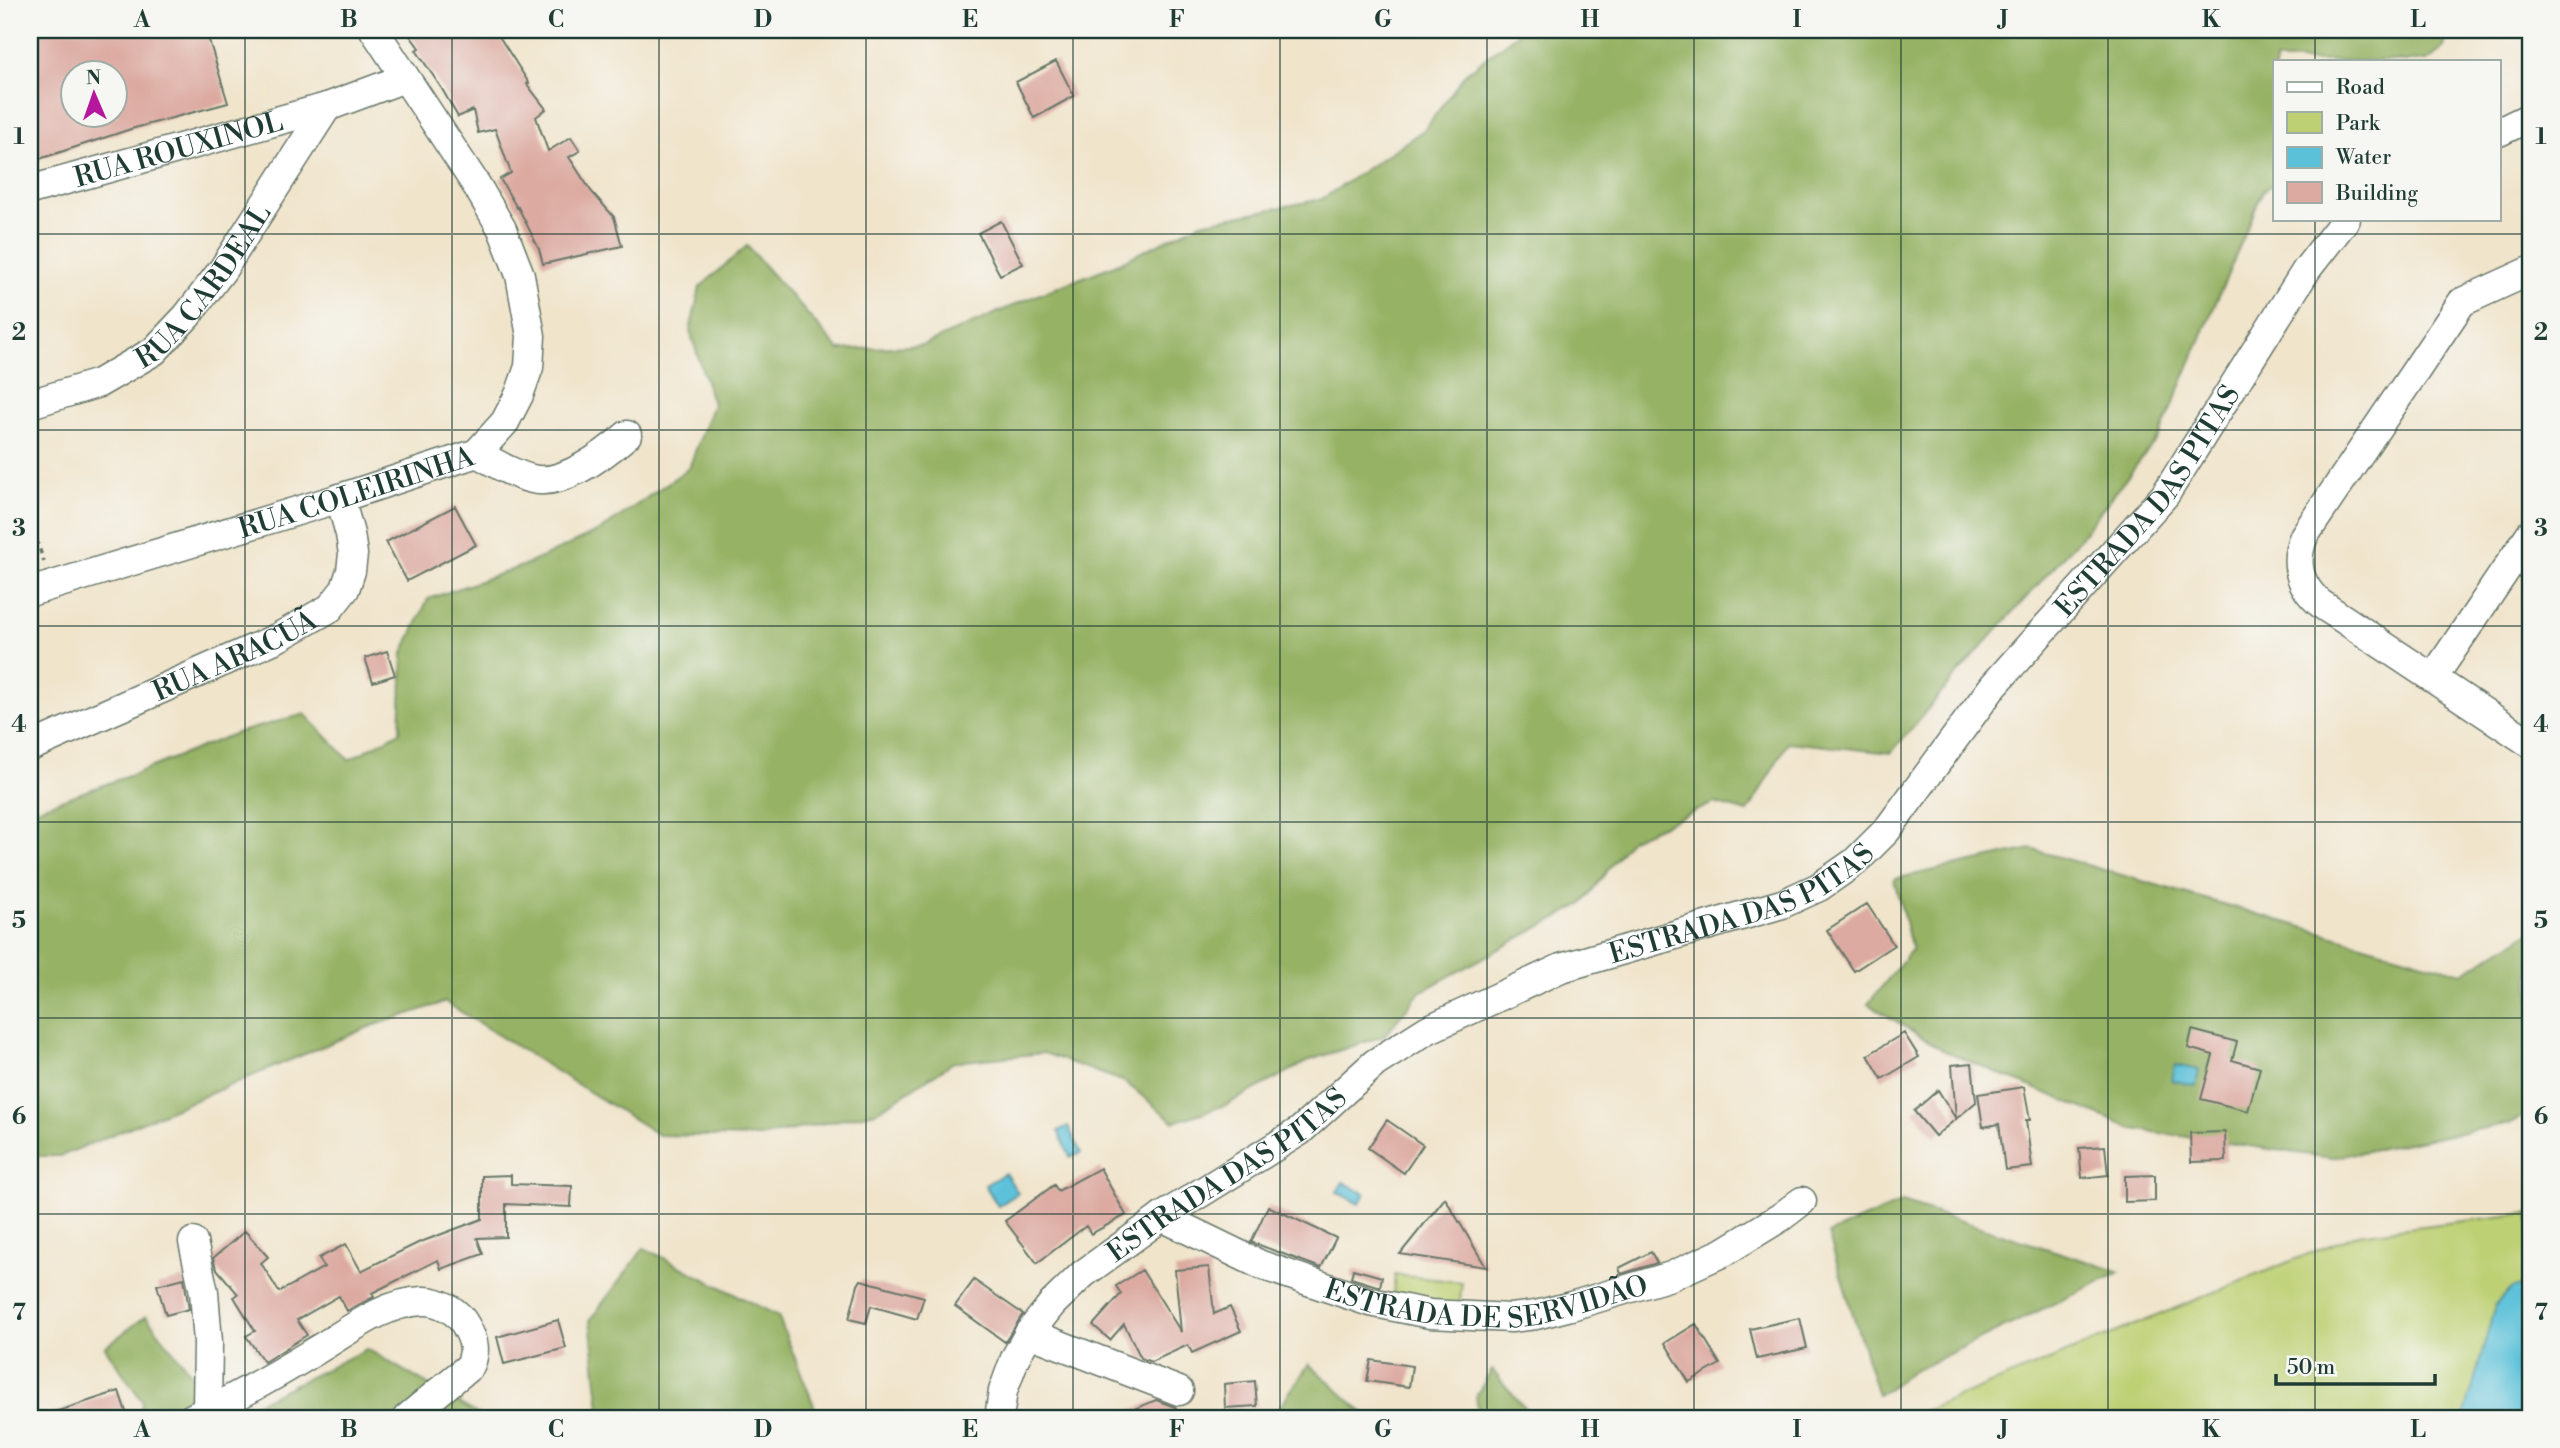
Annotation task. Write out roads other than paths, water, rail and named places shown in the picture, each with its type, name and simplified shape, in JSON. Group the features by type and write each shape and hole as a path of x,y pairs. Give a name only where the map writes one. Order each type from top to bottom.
{"street":[{"name":"RUA COLEIRINHA","path":"41,588 340,498 477,453 505,422 519,396 529,367 531,336 520,275 502,229 442,130 374,30"},
{"name":"RUA ROUXINOL","path":"30,190 327,107 405,78"},
{"name":"RUA CARDEAL","path":"30,404 99,383 154,351 187,316 223,269 327,107"},
{"path":"2500,132 2530,117"},
{"name":"ESTRADA DAS PITAS","path":"999,1418 1015,1358 1052,1304 1083,1274 1162,1217 1300,1132 1375,1063 1427,1030 1561,968 1782,904 1819,887 1855,862 1887,830 1994,685 2165,495 2301,279 2345,220"},
{"path":"2530,271 2462,302 2304,536 2299,548 2299,573 2313,598 2530,743"},
{"path":"477,453 534,480 554,480 579,469 627,435"},
{"name":"RUA ARACUÃ","path":"30,747 277,638 330,608 345,589 352,571 351,544 340,498"},
{"path":"2433,678 2530,534"},
{"name":"ESTRADA DE SERVIDÃO","path":"1162,1217 1261,1265 1370,1302 1430,1314 1511,1318 1571,1306 1671,1276 1724,1252 1781,1217 1802,1200"},
{"path":"193,1242 204,1292 208,1342 200,1415"},
{"path":"200,1415 372,1317 398,1305 435,1301 464,1322 475,1343 474,1356 470,1366 407,1418"},
{"path":"1030,1333 1179,1391"}],"water":[{"path":"2175,1065 2199,1070 2196,1086 2172,1080"},
{"path":"1068,1126 1081,1153 1070,1157 1058,1131"},
{"path":"1005,1173 1018,1193 998,1206 985,1185"},
{"path":"1343,1182 1365,1194 1359,1204 1337,1192"},
{"path":"2530,1284 2530,1404 2525,1418 2464,1418 2495,1305 2513,1288"}]}
